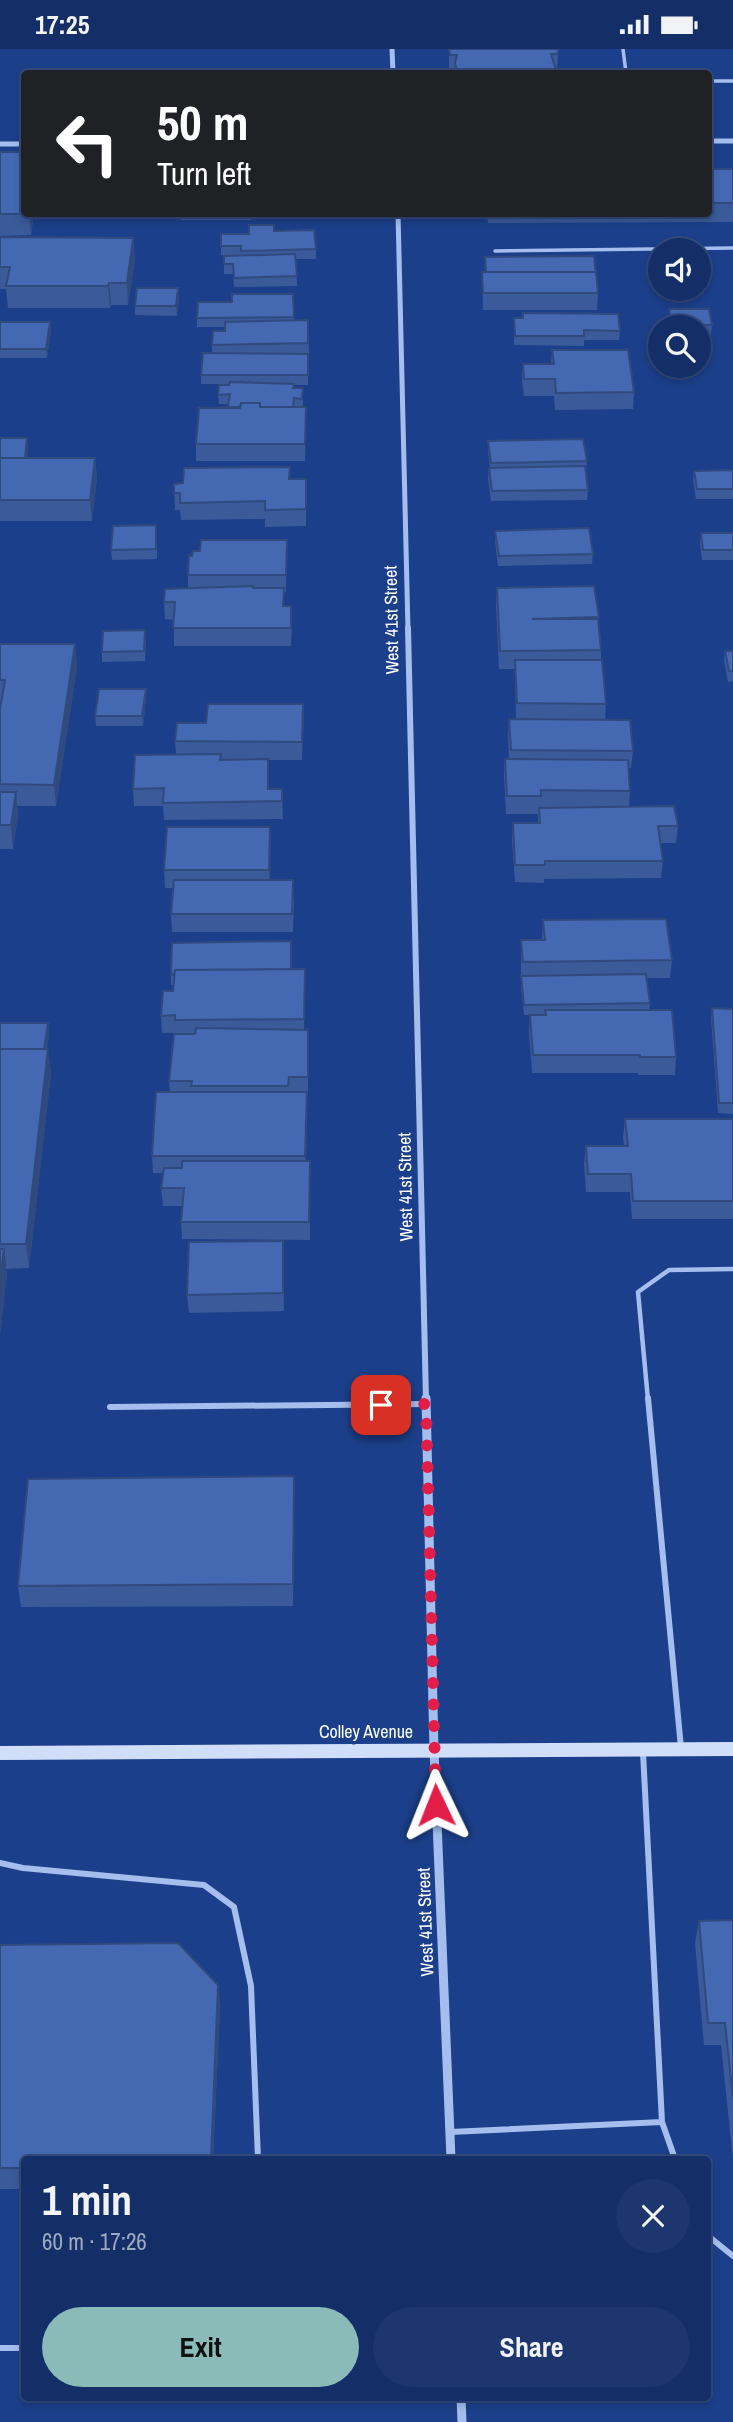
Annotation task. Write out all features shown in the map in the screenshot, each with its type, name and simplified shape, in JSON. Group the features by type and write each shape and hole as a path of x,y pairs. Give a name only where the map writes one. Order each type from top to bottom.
{"main road":[{"name":"Colley Avenue","path":"0,1753 733,1749"}],"street":[{"path":"392,49 393,70"},
{"path":"712,141 733,141"},
{"path":"0,145 21,144"},
{"name":"West 41st Street","path":"398,217 434,1750 451,2156"},
{"path":"461,2401 462,2422"}],"lane":[{"path":"623,49 626,70"},
{"path":"712,81 733,81"},
{"path":"495,251 733,248"},
{"path":"681,1750 638,1292 669,1270 733,1269"},
{"path":"110,1407 426,1404"},
{"path":"642,1749 662,2122 674,2156"},
{"path":"0,1863 23,1868 204,1885 234,1907 251,1986 258,2156"},
{"path":"450,2131 662,2122"},
{"path":"711,2238 733,2256"},
{"path":"0,2349 21,2348"}],"building":[{"path":"449,49 558,49 558,54 551,54 556,70 456,70 457,55 450,55"},
{"path":"0,152 21,152 21,214 0,214"},
{"path":"712,169 733,169 733,203 712,203"},
{"path":"249,225 274,225 274,231 314,230 316,249 241,251 241,246 221,246 221,234 249,234"},
{"path":"0,237 133,238 127,283 109,283 108,286 6,286 10,267 0,267"},
{"path":"295,254 297,276 234,278 233,264 224,264 224,256"},
{"path":"594,256 596,272 486,272 485,257"},
{"path":"482,272 596,272 598,293 483,293"},
{"path":"137,288 178,288 176,306 135,306"},
{"path":"232,294 293,294 294,317 197,318 198,302 232,302"},
{"path":"669,309 709,309 710,315 670,315"},
{"path":"523,313 618,314 620,331 584,330 584,336 515,336 514,318 523,318"},
{"path":"308,320 308,343 212,345 213,331 225,331 225,322"},
{"path":"0,322 50,322 46,349 0,349"},
{"path":"552,350 628,350 634,392 556,393 555,379 524,379 523,364 554,364"},
{"path":"203,353 308,354 308,375 201,375"},
{"path":"230,382 294,384 293,388 303,388 302,399 294,398 293,407 260,407 260,403 241,403 240,407 228,407 230,394 218,395 219,385 229,385"},
{"path":"241,403 260,403 260,407 306,407 305,444 196,444 199,408 240,408"},
{"path":"0,438 27,438 25,458 0,458"},
{"path":"583,439 587,461 491,463 488,441"},
{"path":"0,458 95,458 90,500 0,500"},
{"path":"585,466 588,490 492,491 489,468"},
{"path":"290,467 289,479 306,479 306,509 265,510 265,501 180,503 180,493 174,493 174,484 183,483 184,468"},
{"path":"733,470 733,489 697,489 694,471"},
{"path":"156,525 156,549 111,550 113,526"},
{"path":"589,528 593,554 499,556 495,531"},
{"path":"701,533 733,533 733,550 703,550"},
{"path":"201,540 287,540 286,575 188,575 189,555 192,556 193,551 200,551"},
{"path":"253,586 284,588 283,606 291,606 291,628 173,628 175,602 164,602 165,589"},
{"path":"594,586 599,617 532,619 598,619 601,650 500,651 497,588"},
{"path":"145,630 144,651 102,652 103,631"},
{"path":"0,644 75,644 54,785 0,784 0,709 5,680 0,680"},
{"path":"725,651 733,651 733,671 729,671"},
{"path":"515,660 602,660 606,704 517,703"},
{"path":"99,689 146,689 142,716 95,716"},
{"path":"208,704 303,704 302,742 175,741 177,723 206,723"},
{"path":"509,719 630,720 633,751 511,750"},
{"path":"221,754 220,760 268,759 268,789 282,789 282,801 163,803 164,788 133,789 135,755"},
{"path":"505,759 628,760 630,791 541,790 541,796 507,796"},
{"path":"0,792 16,792 11,825 0,825"},
{"path":"674,806 678,826 658,826 663,861 545,861 545,865 515,865 513,823 540,823 539,808"},
{"path":"167,827 270,827 269,870 164,870"},
{"path":"174,880 293,880 292,914 171,914"},
{"path":"666,919 672,960 523,962 521,940 545,940 543,920"},
{"path":"291,941 291,969 175,970 171,975 172,943"},
{"path":"305,969 304,1019 175,1020 175,1015 161,1016 163,991 173,991 175,970"},
{"path":"646,974 650,1003 524,1005 521,976"},
{"path":"712,1008 733,1009 733,1103 719,1103"},
{"path":"545,1010 672,1010 676,1057 533,1055 530,1015 546,1015"},
{"path":"0,1023 48,1023 44,1049 0,1049"},
{"path":"196,1028 308,1030 308,1077 289,1077 288,1086 191,1086 192,1081 169,1081 174,1034 195,1034"},
{"path":"0,1049 48,1049 26,1244 0,1244"},
{"path":"156,1092 307,1092 305,1156 152,1156"},
{"path":"625,1119 733,1119 733,1201 633,1201 631,1174 588,1174 586,1146 628,1146"},
{"path":"182,1161 310,1161 309,1222 181,1222 184,1188 161,1188 164,1168 182,1168"},
{"path":"283,1241 283,1293 187,1295 189,1242"},
{"path":"0,1249 4,1249 0,1280"},
{"path":"294,1476 293,1584 18,1586 28,1479"},
{"path":"733,1920 733,2099 725,2023 708,2023 699,1921"},
{"path":"178,1943 218,1985 211,2156 21,2156 21,2168 0,2168 0,1945"}],"route":[{"path":"381,1405 426,1404 436,1805"}]}
